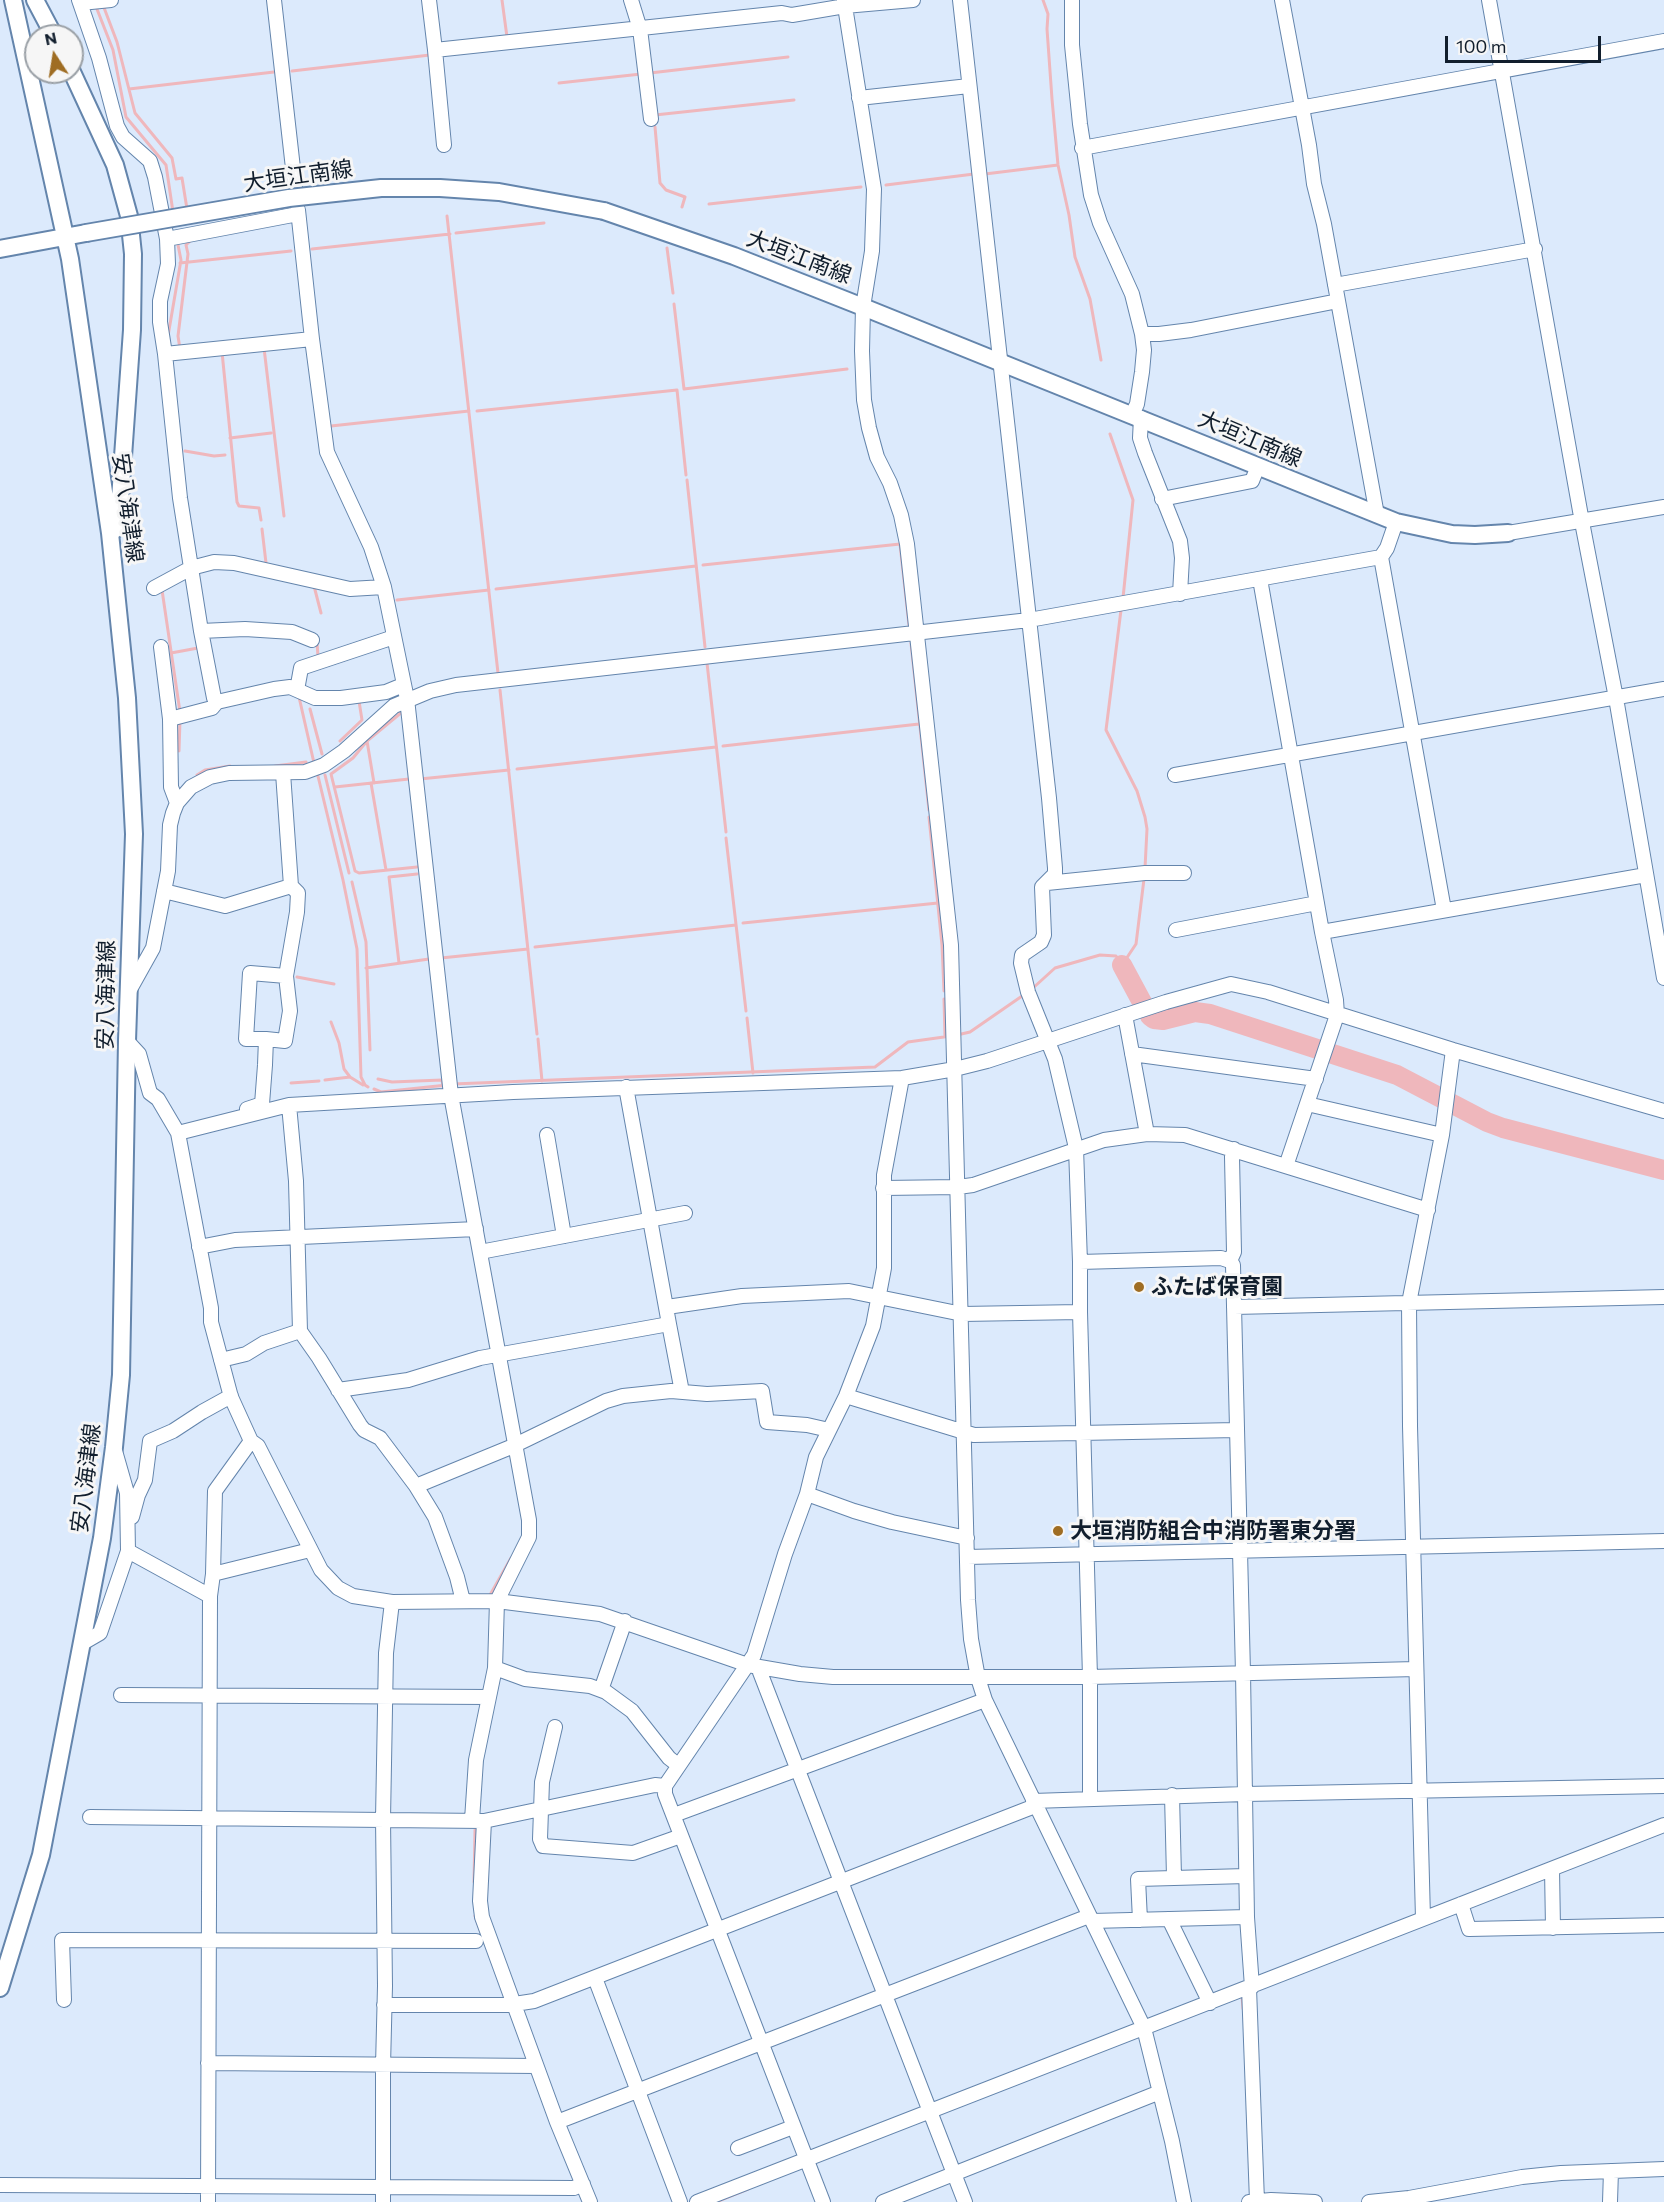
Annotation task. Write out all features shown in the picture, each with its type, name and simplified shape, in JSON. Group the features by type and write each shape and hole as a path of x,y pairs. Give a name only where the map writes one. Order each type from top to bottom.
{"main road":[{"name":"安八海津線","path":"0,1988 41,1855 102,1538 114,1447 120,1375 134,834 127,698 111,533 65,237 13,0"},
{"path":"35,0 48,24"},
{"path":"78,84 116,165 129,216 133,255 132,330 118,526 111,533"},
{"name":"大垣江南線","path":"0,249 289,198 381,188 499,192 540,198 604,211 734,256 1396,522 1452,534 1508,533"}],"street":[{"path":"111,0 80,2 99,58 117,126 123,137 150,161 167,239 168,264 160,301 160,322 180,498 201,631 214,698 217,702"},
{"path":"274,0 295,186"},
{"path":"429,0 444,144"},
{"path":"630,0 640,29 651,119"},
{"path":"435,50 782,13 792,15 845,3 913,0"},
{"path":"960,0 1055,868 1055,874 1042,887 1044,935 1041,942 1022,955 1021,963 1028,992 1048,1040 1077,1148 1090,1677 1090,1799"},
{"path":"1072,0 1072,45 1082,148 1095,209 1132,294 1142,334 1144,350 1137,404 1140,438 1180,542 1182,558 1180,594"},
{"path":"1282,0 1314,184 1324,224 1377,515"},
{"path":"1490,0 1664,978"},
{"path":"845,3 874,189 872,251 863,306 864,400 877,457 890,483 901,515 907,544 951,945 970,1629 978,1678 985,1700 1144,2028 1184,2202"},
{"path":"1082,148 1664,41"},
{"path":"859,98 969,86"},
{"path":"167,239 298,212 327,452 371,547 384,587 407,699 451,1095 529,1520 529,1537 497,1601 495,1668 476,1760 482,1917 557,2122 590,2202"},
{"path":"1335,285 1535,249"},
{"path":"1142,334 1191,330 1338,301"},
{"path":"165,354 312,339"},
{"path":"1162,499 1252,481 1257,466"},
{"path":"1508,533 1664,507"},
{"path":"1396,522 1387,548 1381,557 1444,910"},
{"path":"129,991 153,948 168,871 170,825 177,802 191,787 210,777 229,773 305,772 324,765 344,751 394,706 407,699 456,685 1029,620 1381,557"},
{"path":"154,588 191,568 214,562 234,563 350,589 384,587"},
{"path":"1260,579 1337,1015 1286,1166"},
{"path":"201,631 245,629 292,632 312,640"},
{"path":"297,690 301,668 394,637"},
{"path":"161,647 170,719 171,787 177,802"},
{"path":"170,719 212,708 217,702 274,689 290,687 315,698 341,698 386,692 403,685"},
{"path":"1175,775 1664,689"},
{"path":"283,773 291,886 297,893 297,912 286,976 290,1011 285,1041 246,1039 250,973 286,976"},
{"path":"1047,883 1145,873 1184,873"},
{"path":"1322,932 1646,875"},
{"path":"164,891 225,906 291,886"},
{"path":"1176,930 1317,903"},
{"path":"178,1133 289,1105 626,1087 902,1078 955,1070 1205,990 1231,984 1268,992 1453,1050 1664,1111"},
{"path":"1125,1015 1147,1134"},
{"path":"232,1119 235,1112 262,1104 266,1039"},
{"path":"127,1041 139,1054 150,1093 158,1099 178,1133 212,1322 231,1396 251,1442 258,1446 321,1570 338,1588 353,1596 392,1602 497,1601 600,1614 753,1666 833,1677 1090,1677 1416,1669"},
{"path":"1423,1918 1409,1303 1442,1135 1453,1050"},
{"path":"1132,1054 1316,1079"},
{"path":"902,1078 884,1174 884,1268 873,1326 846,1396 816,1457 807,1494 785,1554 754,1655 753,1666 797,1770 966,2202"},
{"path":"626,1087 682,1392"},
{"path":"1307,1104 1442,1135"},
{"path":"289,1105 298,1237 300,1331 360,1425 364,1430 380,1438 416,1486 435,1517 463,1600"},
{"path":"883,1188 973,1185 1104,1140 1147,1134 1185,1135 1428,1210"},
{"path":"547,1135 564,1236"},
{"path":"1230,1261 1234,1252 1232,1157 1234,1149"},
{"path":"480,1252 686,1213"},
{"path":"199,1247 235,1240 476,1228"},
{"path":"1080,1262 1221,1258 1230,1261 1233,1265 1244,1673 1253,2202 1294,2200 1315,2202"},
{"path":"667,1307 766,1294 849,1291 962,1314 1080,1312"},
{"path":"1234,1307 1664,1297"},
{"path":"338,1390 408,1380 480,1358 669,1324"},
{"path":"221,1360 246,1354 264,1343 300,1331"},
{"path":"416,1486 516,1445 606,1401 623,1396 682,1392 707,1394 762,1391 767,1422 807,1425 829,1430"},
{"path":"81,1644 100,1633 127,1545 138,1495 145,1480 150,1441 173,1431 231,1396"},
{"path":"846,1396 974,1435 1237,1430"},
{"path":"208,2202 209,1695 210,1596 213,1574 215,1491 251,1442"},
{"path":"114,1447 127,1493 127,1545"},
{"path":"807,1494 892,1522 967,1538"},
{"path":"967,1557 1664,1541"},
{"path":"127,1545 210,1596"},
{"path":"213,1574 310,1550"},
{"path":"383,2202 386,1653 392,1602"},
{"path":"601,1690 625,1621"},
{"path":"753,1666 678,1765 665,1786 665,1794 823,2202"},
{"path":"495,1668 525,1678 590,1686 601,1690 632,1711 669,1758 678,1765"},
{"path":"121,1695 489,1697"},
{"path":"674,1815 985,1700"},
{"path":"555,1727 542,1782 540,1839 543,1846 633,1853 681,1836"},
{"path":"90,1817 478,1821 654,1785 665,1786"},
{"path":"384,2005 514,2005 534,2001 841,1882 1034,1803 1172,1795 1664,1786"},
{"path":"1172,1795 1174,1877"},
{"path":"697,2202 807,2164 1144,2028 1664,1825"},
{"path":"1552,1869 1553,1928"},
{"path":"1140,1920 1138,1879 1246,1876"},
{"path":"1461,1904 1469,1929 1664,1926"},
{"path":"557,2122 1090,1918 1140,1920 1247,1917"},
{"path":"1169,1919 1210,2002"},
{"path":"64,2000 62,1940 476,1941"},
{"path":"594,1978 680,2202"},
{"path":"208,2063 536,2066"},
{"path":"883,2202 1160,2092"},
{"path":"738,2148 793,2127"},
{"path":"1377,2202 1522,2177 1664,2169"},
{"path":"1610,2202 1611,2171"},
{"path":"0,2185 574,2188 583,2184"}],"waterway":[{"path":"502,0 507,37"},
{"path":"1043,0 1048,14 1047,29 1058,165 1075,257 1090,299 1101,360"},
{"path":"95,4 113,50 126,117 166,165 173,212"},
{"path":"103,5 117,42 135,113 172,158 176,179 182,178 187,209"},
{"path":"292,71 430,55"},
{"path":"650,73 788,57"},
{"path":"129,89 274,72"},
{"path":"559,83 641,74"},
{"path":"655,115 794,100"},
{"path":"655,127 660,183 666,190 685,197 682,207"},
{"path":"984,172 985,174 1058,165"},
{"path":"886,185 974,174"},
{"path":"709,204 861,187"},
{"path":"447,216 498,673"},
{"path":"456,233 544,223"},
{"path":"312,249 450,234"},
{"path":"168,336 181,260 177,240"},
{"path":"180,349 178,336 188,254 186,245 191,240"},
{"path":"667,248 673,293"},
{"path":"180,263 291,251"},
{"path":"674,304 684,389 847,369"},
{"path":"264,348 284,516"},
{"path":"222,352 237,502 239,506 259,508 261,520"},
{"path":"477,411 677,390 686,475"},
{"path":"331,426 469,411"},
{"path":"230,438 271,433"},
{"path":"1110,434 1133,500 1123,598"},
{"path":"185,451 214,456 225,455"},
{"path":"687,480 705,647"},
{"path":"262,529 266,563"},
{"path":"703,565 900,544 909,625"},
{"path":"496,589 696,566"},
{"path":"314,586 321,613"},
{"path":"163,589 180,712"},
{"path":"397,600 489,590"},
{"path":"1121,610 1106,730 1137,791 1145,817 1147,829 1145,868"},
{"path":"317,642 318,657"},
{"path":"911,643 929,810"},
{"path":"171,653 198,648"},
{"path":"707,663 726,832"},
{"path":"500,690 537,1034"},
{"path":"299,697 314,763"},
{"path":"340,741 362,720 359,701"},
{"path":"310,709 322,754"},
{"path":"402,712 367,741 353,758 331,774 355,871 359,873 417,867"},
{"path":"179,751 180,720"},
{"path":"723,746 919,724"},
{"path":"367,741 374,783"},
{"path":"517,769 716,747"},
{"path":"275,766 306,762"},
{"path":"197,775 205,770 230,766"},
{"path":"420,779 509,770"},
{"path":"317,772 357,949 361,1077 368,1087"},
{"path":"325,775 349,873"},
{"path":"335,787 409,779"},
{"path":"371,783 386,870"},
{"path":"929,817 942,945 944,991"},
{"path":"726,838 746,1011"},
{"path":"399,963 389,877 417,874"},
{"path":"1033,988 1055,968 1100,955 1116,956 1122,965 1136,944 1144,879"},
{"path":"352,882 366,942 370,1050"},
{"path":"743,923 938,903"},
{"path":"535,947 736,925"},
{"path":"441,958 528,949"},
{"path":"366,968 429,959"},
{"path":"1122,965 1144,1006"},
{"path":"297,977 334,984"},
{"path":"957,1035 970,1032 1025,994"},
{"path":"944,999 945,1037"},
{"path":"1150,1016 1163,1020 1195,1012 1210,1014 1397,1075 1503,1128 1664,1170"},
{"path":"747,1018 753,1073"},
{"path":"331,1022 339,1043 344,1069 350,1077"},
{"path":"453,1084 875,1067 908,1042 951,1036"},
{"path":"538,1039 542,1081"},
{"path":"325,1080 350,1077 363,1085"},
{"path":"378,1079 392,1082 442,1080 443,1086"},
{"path":"291,1083 319,1081"},
{"path":"374,1089 381,1092 447,1085"},
{"path":"490,1595 511,1558"},
{"path":"474,1882 475,1830"},
{"path":"475,1916 482,1935"},
{"path":"1242,1996 1243,2009"},
{"path":"716,2202 748,2189"}],"place":[{"name":"ふたば保育園","path":"1139,1287"},
{"name":"大垣消防組合中消防署東分署","path":"1058,1531"}]}
